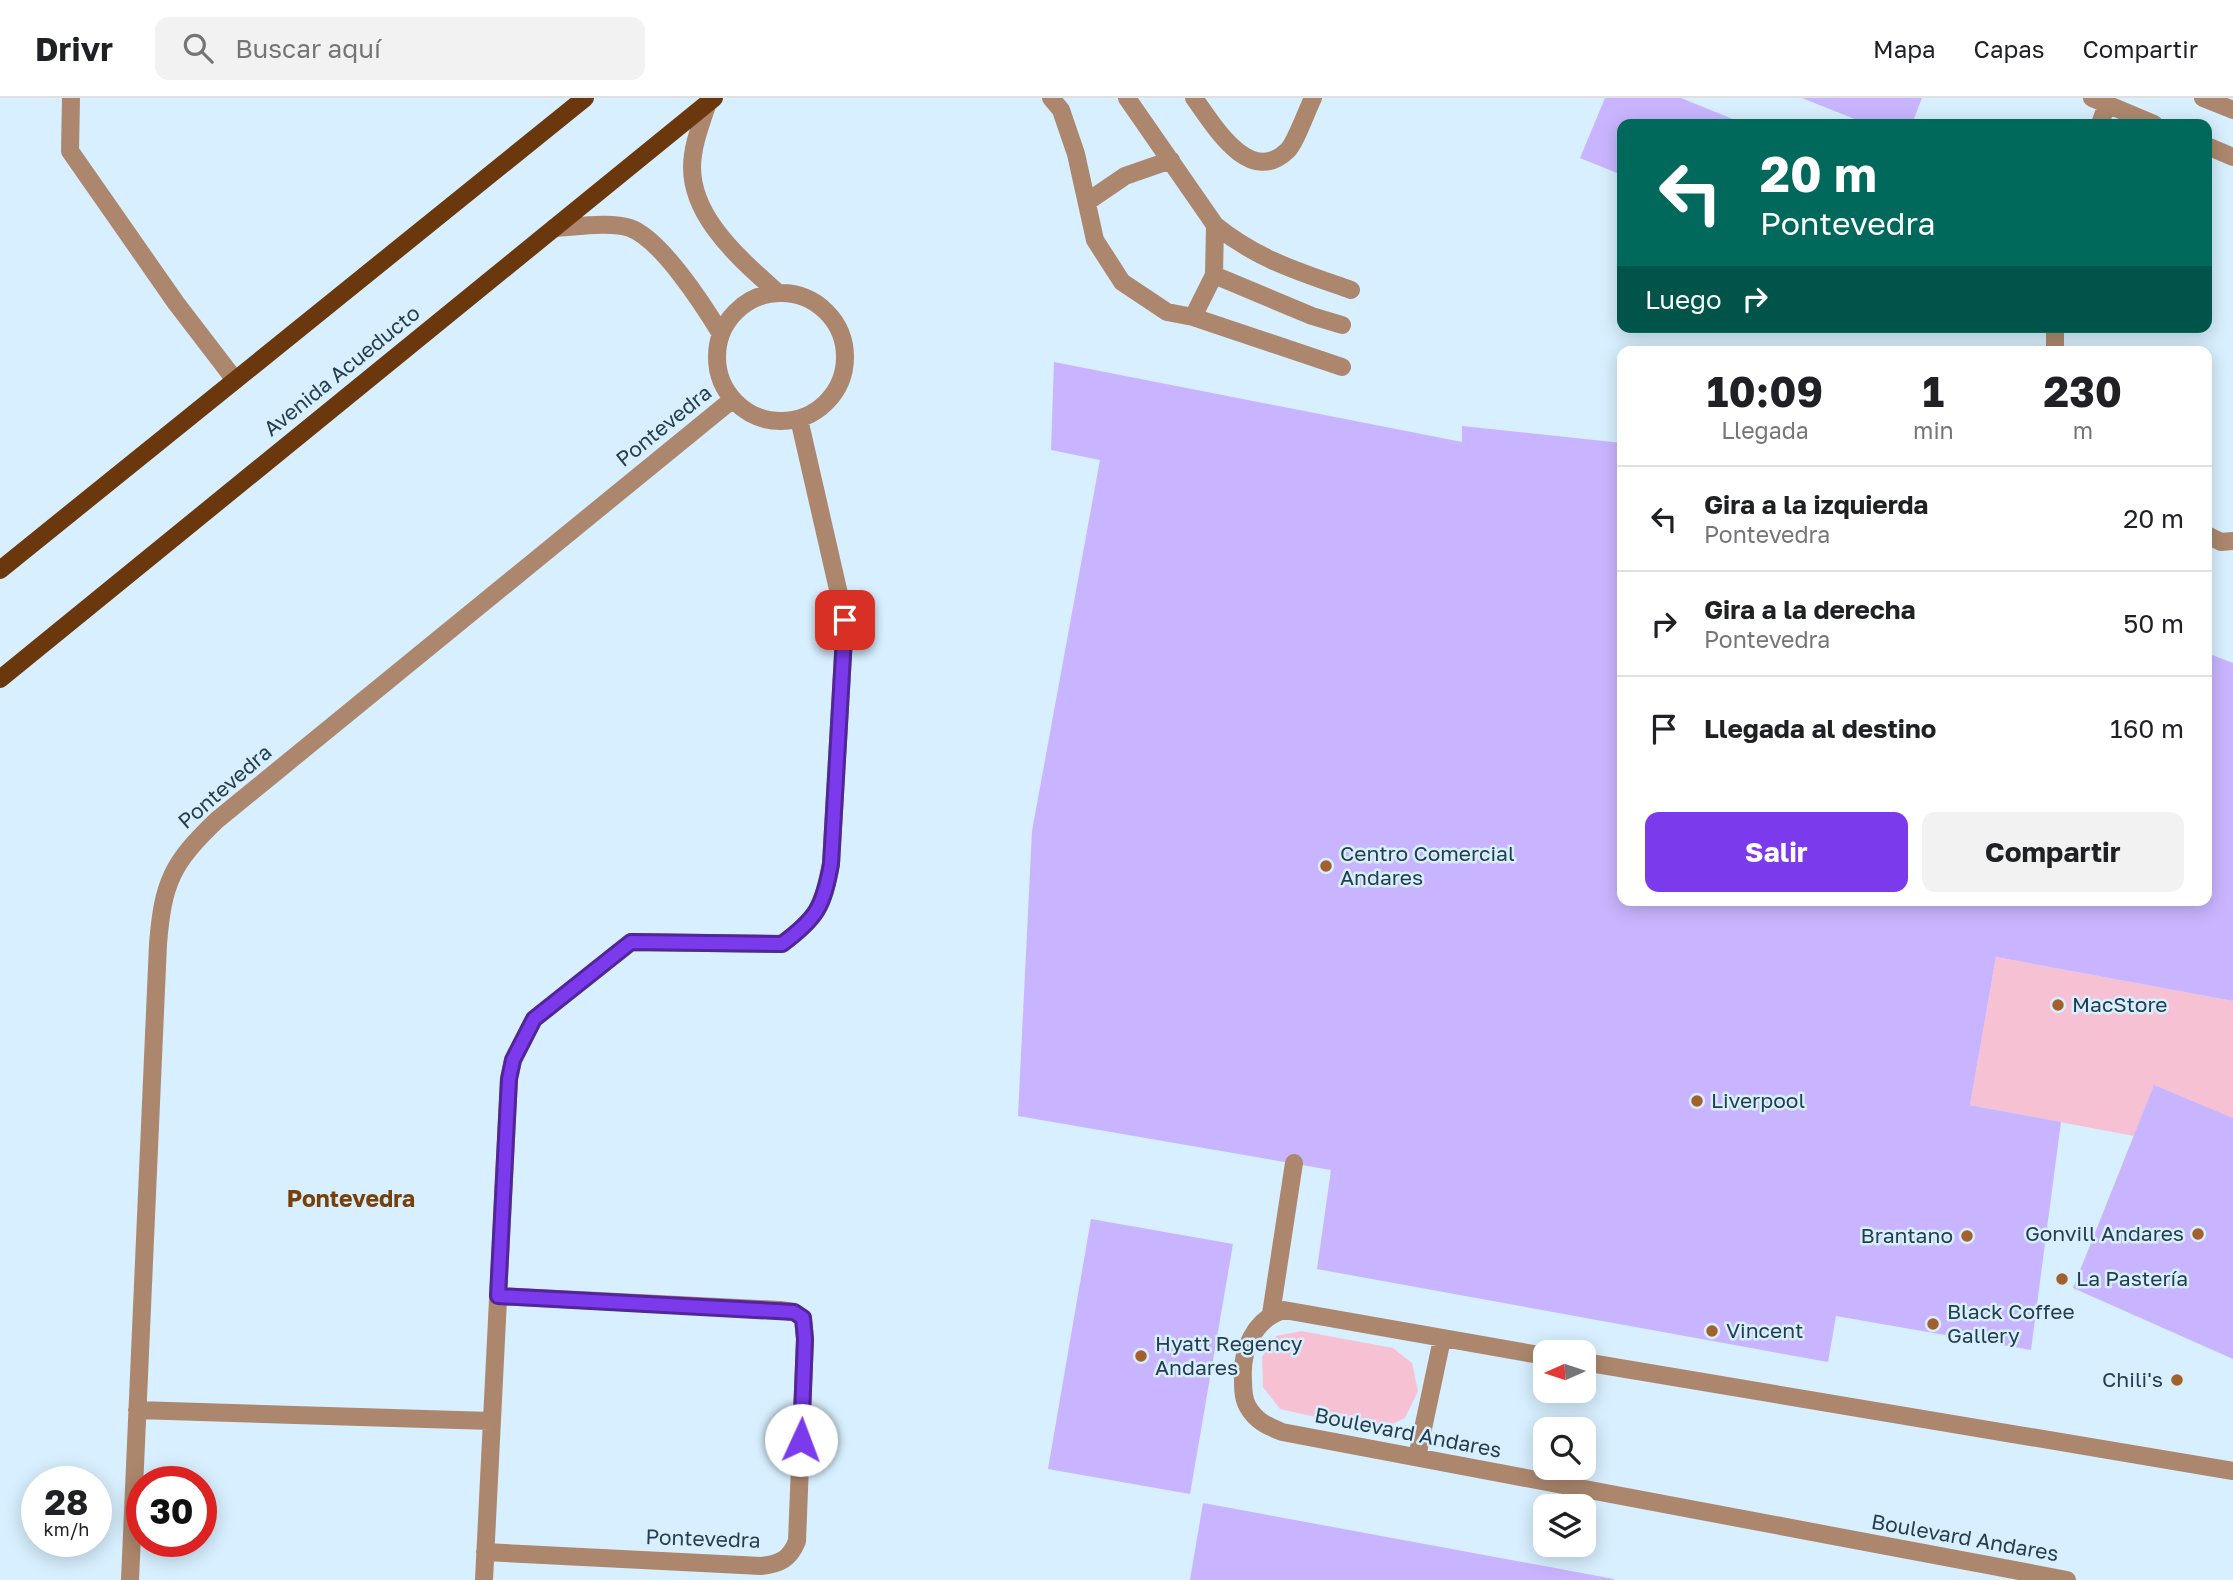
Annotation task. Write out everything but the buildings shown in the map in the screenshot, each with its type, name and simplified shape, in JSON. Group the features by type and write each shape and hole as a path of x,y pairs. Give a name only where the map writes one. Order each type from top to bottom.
{"main road":[{"path":"0,570 585,98"},
{"name":"Avenida Acueducto","path":"2,679 711,100"}],"street":[{"path":"71,98 70,151 176,303 235,380"},
{"path":"1051,98 1061,110 1076,154 1095,240 1122,282 1167,312 1193,317 1342,367"},
{"path":"1127,98 1215,225 1234,241 1269,261 1351,290"},
{"path":"1194,98 1231,146 1247,159 1270,162 1288,151 1312,98"},
{"path":"2203,98 2233,110"},
{"path":"711,100 692,155 693,180 699,200 713,227 737,255 777,292"},
{"path":"2100,119 2099,101 2142,119"},
{"path":"2212,148 2233,157"},
{"path":"1087,202 1125,176 1171,160"},
{"path":"554,228 604,225 630,228 653,243 702,303 721,334"},
{"path":"1193,317 1214,275 1215,225"},
{"path":"1214,275 1312,316 1342,325"},
{"path":"777,292 801,296 821,306 837,324 844,346 844,370 835,392 819,409 799,419 780,422 763,419 747,411 733,399 721,380 717,357 721,334 734,313 753,299 777,292"},
{"name":"Pontevedra","path":"130,1580 158,944 161,909 169,879 184,856 217,820 733,399"},
{"path":"484,1580 509,1079 513,1060 534,1019 631,942 782,944 814,917 825,896 831,864 845,620 799,419"},
{"path":"2212,538 2221,542 2233,541"},
{"path":"1294,1163 1270,1314 1294,1310 1533,1354"},
{"name":"Pontevedra","path":"485,1552 761,1566 786,1560 793,1552 797,1527 805,1339 803,1318 794,1312 780,1310 498,1296"},
{"name":"Boulevard Andares","path":"1270,1314 1253,1335 1243,1359 1245,1404 1262,1424 1282,1432 2067,1580"},
{"path":"1418,1457 1442,1339"},
{"path":"1596,1365 2233,1471"},
{"path":"137,1410 491,1421"}],"shaded area":[{"path":"1996,957 2233,1001 2233,1118 2154,1086 2134,1136 1970,1105"},
{"path":"1301,1331 1393,1348 1412,1363 1418,1391 1405,1418 1378,1431 1280,1409 1263,1387 1262,1357 1276,1336"}],"place":[{"name":"Centro Comercial Andares","path":"1326,866"},
{"name":"MacStore","path":"2058,1005"},
{"name":"Liverpool","path":"1697,1101"},
{"name":"Gonvill Andares","path":"2198,1234"},
{"name":"Brantano","path":"1967,1236"},
{"name":"La Pastería","path":"2062,1279"},
{"name":"Black Coffee Gallery","path":"1933,1324"},
{"name":"Vincent","path":"1712,1331"},
{"name":"Hyatt Regency Andares","path":"1141,1356"},
{"name":"Chili's","path":"2177,1380"}],"district":[{"name":"Pontevedra","path":"351,1199"}],"route":[{"path":"801,1440 805,1339 803,1318 794,1312 498,1296 509,1079 521,1040 534,1019 631,942 782,944 814,917 825,896 831,864 845,620"}]}
